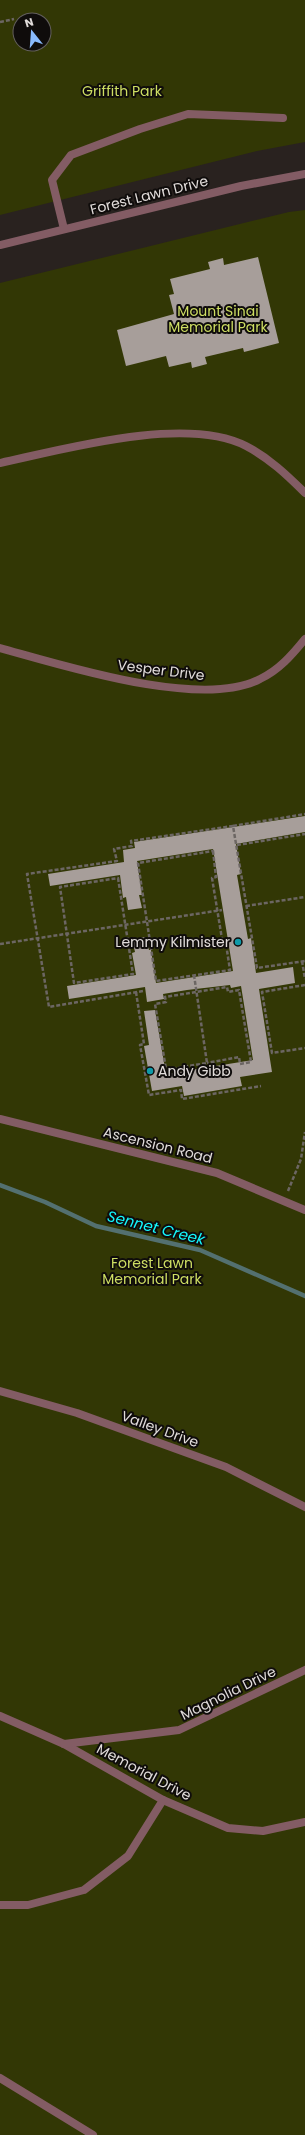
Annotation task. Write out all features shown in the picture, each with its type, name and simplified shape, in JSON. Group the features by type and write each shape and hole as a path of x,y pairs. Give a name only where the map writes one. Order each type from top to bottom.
{"street":[{"path":"64,230 52,180 71,155 140,129 188,114 283,118"},
{"name":"Forest Lawn Drive","path":"0,246 241,186 305,174"},
{"path":"0,463 103,441 157,435 205,434 244,445 278,466 305,493"},
{"name":"Vesper Drive","path":"0,648 105,677 176,688 225,690 260,680 289,659 305,639"},
{"name":"Ascension Road","path":"0,1119 217,1173 305,1210"},
{"name":"Valley Drive","path":"0,1391 77,1413 226,1467 305,1507"},
{"name":"Magnolia Drive","path":"64,1744 180,1730 305,1670"},
{"name":"Memorial Drive","path":"0,1716 64,1744 163,1800 228,1828 263,1830 305,1822"},
{"path":"0,1905 28,1905 84,1890 128,1856 163,1800"},
{"path":"0,2078 93,2135"}],"path":[{"path":"0,22 12,19"},
{"path":"142,991 49,1007 27,874 117,861 114,849 132,846 131,841 305,814"},
{"path":"233,826 238,845 246,906 257,968 304,961 305,979"},
{"path":"238,845 305,834"},
{"path":"213,851 216,877 212,878 223,945 226,944 230,970 156,981 148,921 138,863 213,851"},
{"path":"118,878 126,925 133,974 74,983 60,887 118,878"},
{"path":"246,906 305,897"},
{"path":"0,944 222,910"},
{"path":"194,976 207,1063"},
{"path":"305,985 262,992 272,1053 305,1048"},
{"path":"227,987 228,992 239,990 251,1062 240,1064 239,1057 207,1063 176,1068 176,1074 167,1075 155,1004 166,1002 165,997 227,987"},
{"path":"136,992 144,1044 140,1045 149,1095 181,1090 182,1099 261,1086"},
{"path":"284,1200 301,1159 305,1132"}],"green space":[{"name":"Griffith Park","path":"0,0 305,0 305,142 257,151 0,215"},
{"name":"Forest Lawn Memorial Park","path":"305,210 305,2135 0,2135 0,283 289,212"}],"building":[{"path":"258,257 279,343 244,352 243,348 205,357 207,364 192,368 191,362 169,367 166,356 126,366 117,330 174,314 169,295 174,294 170,279 210,269 208,262 223,258 224,265"},
{"path":"305,816 305,832 236,844 241,874 237,875 248,939 251,938 256,973 293,967 295,983 259,989 272,1072 240,1077 242,1086 184,1096 182,1086 152,1091 144,1046 149,1045 144,1011 155,1010 166,1074 253,1060 241,986 231,988 230,985 163,994 164,999 147,1002 145,987 69,999 67,986 136,975 132,953 135,952 132,939 146,937 149,950 151,950 156,983 233,971 213,849 137,861 142,895 139,895 142,908 128,910 126,897 123,898 120,875 50,886 48,874 124,862 123,850 135,848 134,842"}],"waterway":[{"name":"Sennet Creek","path":"0,1185 45,1202 96,1226 200,1250 305,1296"}],"place":[{"name":"Lemmy Kilmister","path":"238,942"},
{"name":"Andy Gibb","path":"150,1071"}],"park label":[{"name":"Mount Sinai Memorial Park","path":"218,320"}]}
